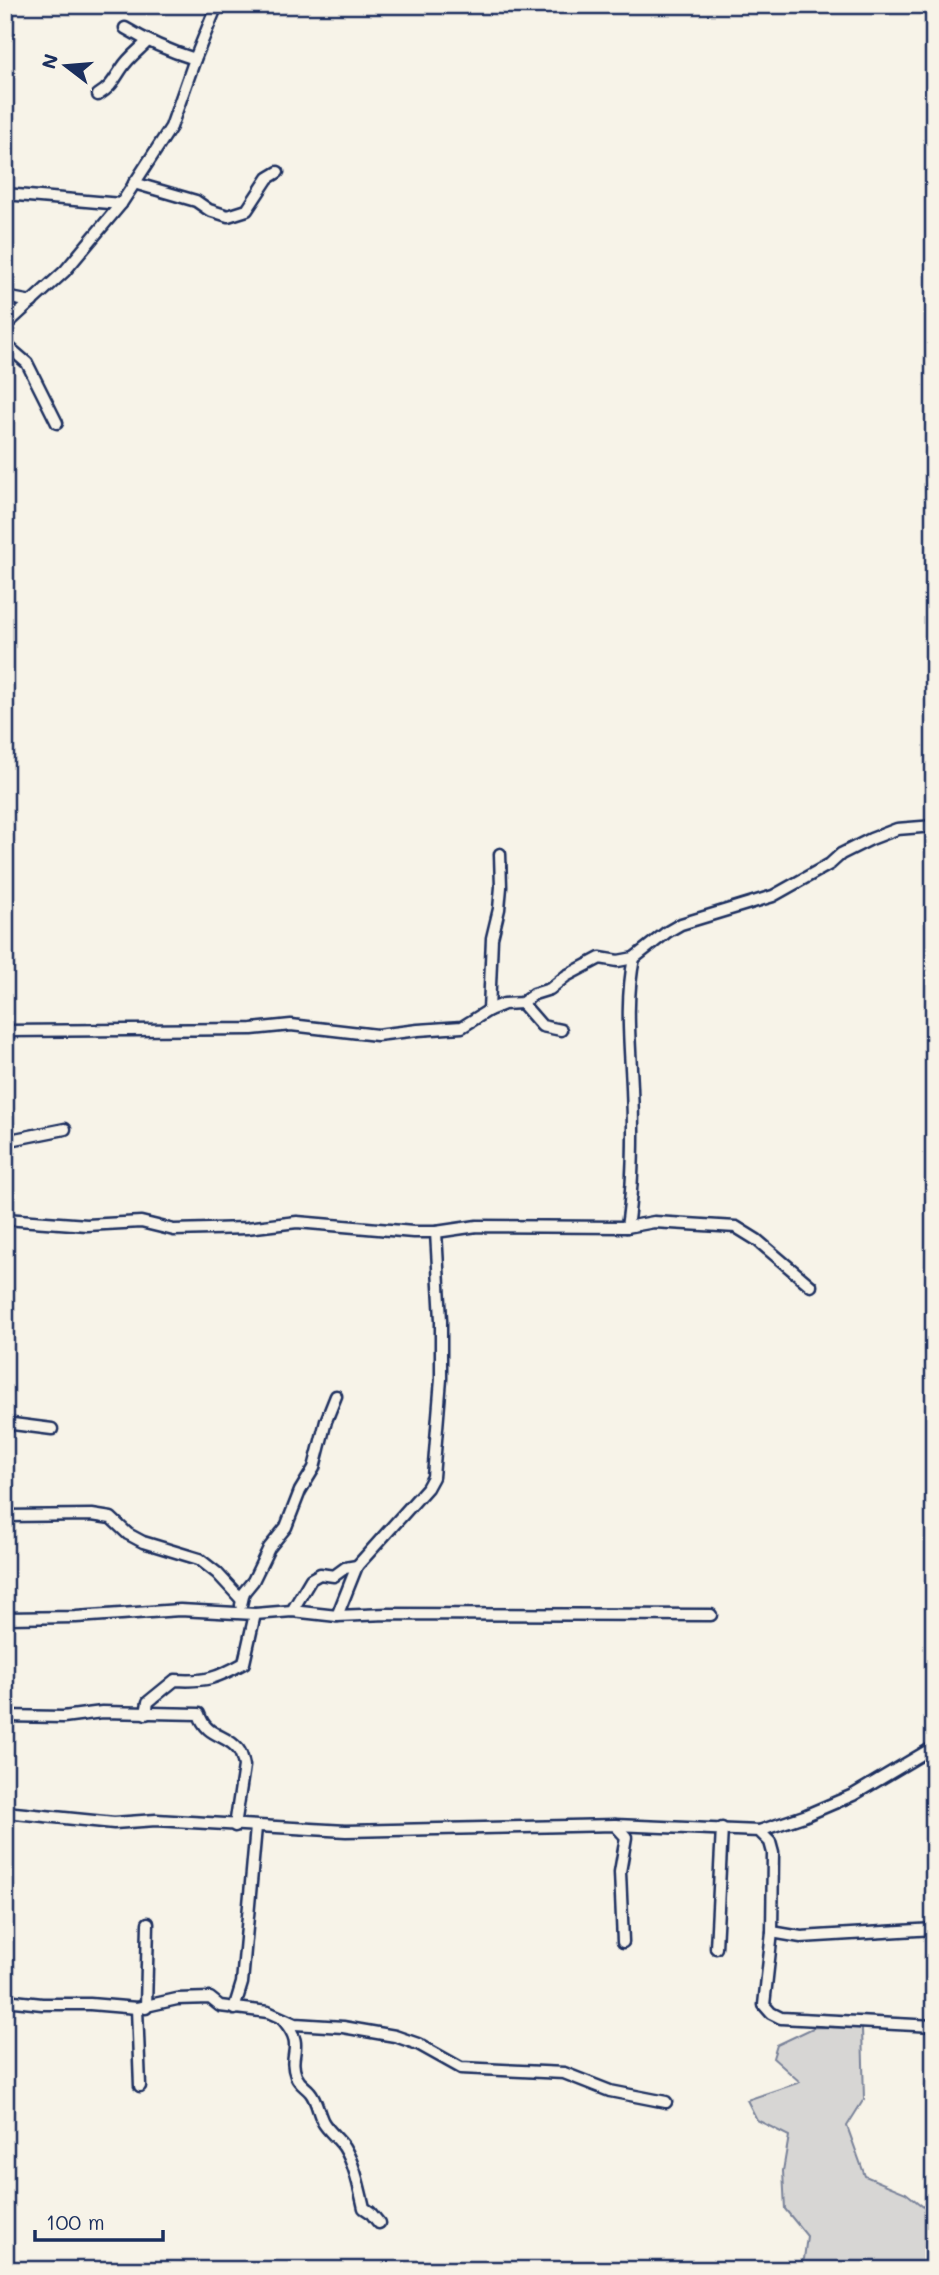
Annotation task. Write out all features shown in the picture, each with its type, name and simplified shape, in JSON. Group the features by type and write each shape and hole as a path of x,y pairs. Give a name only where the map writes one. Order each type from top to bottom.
{"street":[{"path":"5,326 65,271 121,204 171,127 217,5"},
{"path":"125,28 169,51 195,59"},
{"path":"98,95 117,79 121,69 147,41"},
{"path":"134,183 196,201 209,210 229,216 247,210 268,178 278,173"},
{"path":"5,194 121,204"},
{"path":"5,296 32,302"},
{"path":"5,344 27,363 57,423"},
{"path":"5,1031 252,1029 291,1025 377,1035 462,1027 489,1010 505,1004 522,1003 534,994 550,989 566,976 600,958 618,961 634,958 667,932 699,916 711,916 773,896 830,864 841,854 871,839 897,828 934,827"},
{"path":"489,1010 492,938 501,887 500,854"},
{"path":"627,1227 634,1158 628,1017 629,986 634,958"},
{"path":"522,1003 542,1026 561,1030"},
{"path":"5,1141 65,1129"},
{"path":"5,1219 87,1225 141,1222 174,1230 247,1228 297,1222 413,1232 436,1232 477,1226 627,1227 654,1222 736,1227 757,1240 811,1286"},
{"path":"337,1616 356,1566 427,1488 433,1477 441,1368 436,1232"},
{"path":"240,1612 241,1599 269,1548 286,1527 300,1491 314,1468 326,1421 336,1396"},
{"path":"5,1423 52,1429"},
{"path":"5,1516 92,1515 111,1518 128,1534 143,1542 199,1559 217,1573 241,1599"},
{"path":"292,1611 311,1579 320,1574 334,1576 356,1566"},
{"path":"5,1618 76,1617 180,1610 255,1614 292,1611 337,1616 711,1615"},
{"path":"146,1714 148,1702 175,1680 196,1682 216,1678 244,1662 255,1614"},
{"path":"5,1716 64,1717 102,1712 199,1714 202,1723 212,1734 239,1750 244,1766 235,1826"},
{"path":"5,1812 114,1823 156,1820 346,1830 615,1825 759,1831 853,1795 934,1747"},
{"path":"615,1825 626,1837 620,1872 623,1942"},
{"path":"234,2009 242,1983 256,1826"},
{"path":"716,1948 722,1828"},
{"path":"759,1831 770,1842 772,1853 772,1932 764,2005 771,2013 781,2018 934,2026"},
{"path":"140,2085 141,2008 148,1923"},
{"path":"772,1932 801,1937 934,1929"},
{"path":"5,2000 141,2008 177,1999 210,1998 220,2006 268,2012 295,2024 343,2027 395,2036 418,2044 461,2068 564,2073 610,2091 666,2102"},
{"path":"281,2018 297,2042 293,2067 297,2077 301,2085 311,2092 322,2121 343,2145 353,2165 364,2208 379,2223"}],"shaded area":[{"path":"815,2027 862,2028 864,2099 847,2126 865,2176 906,2193 931,2213 934,2211 934,2270 791,2270 804,2259 807,2236 785,2209 783,2171 789,2136 757,2120 747,2100 800,2082 773,2058 777,2045"}]}
